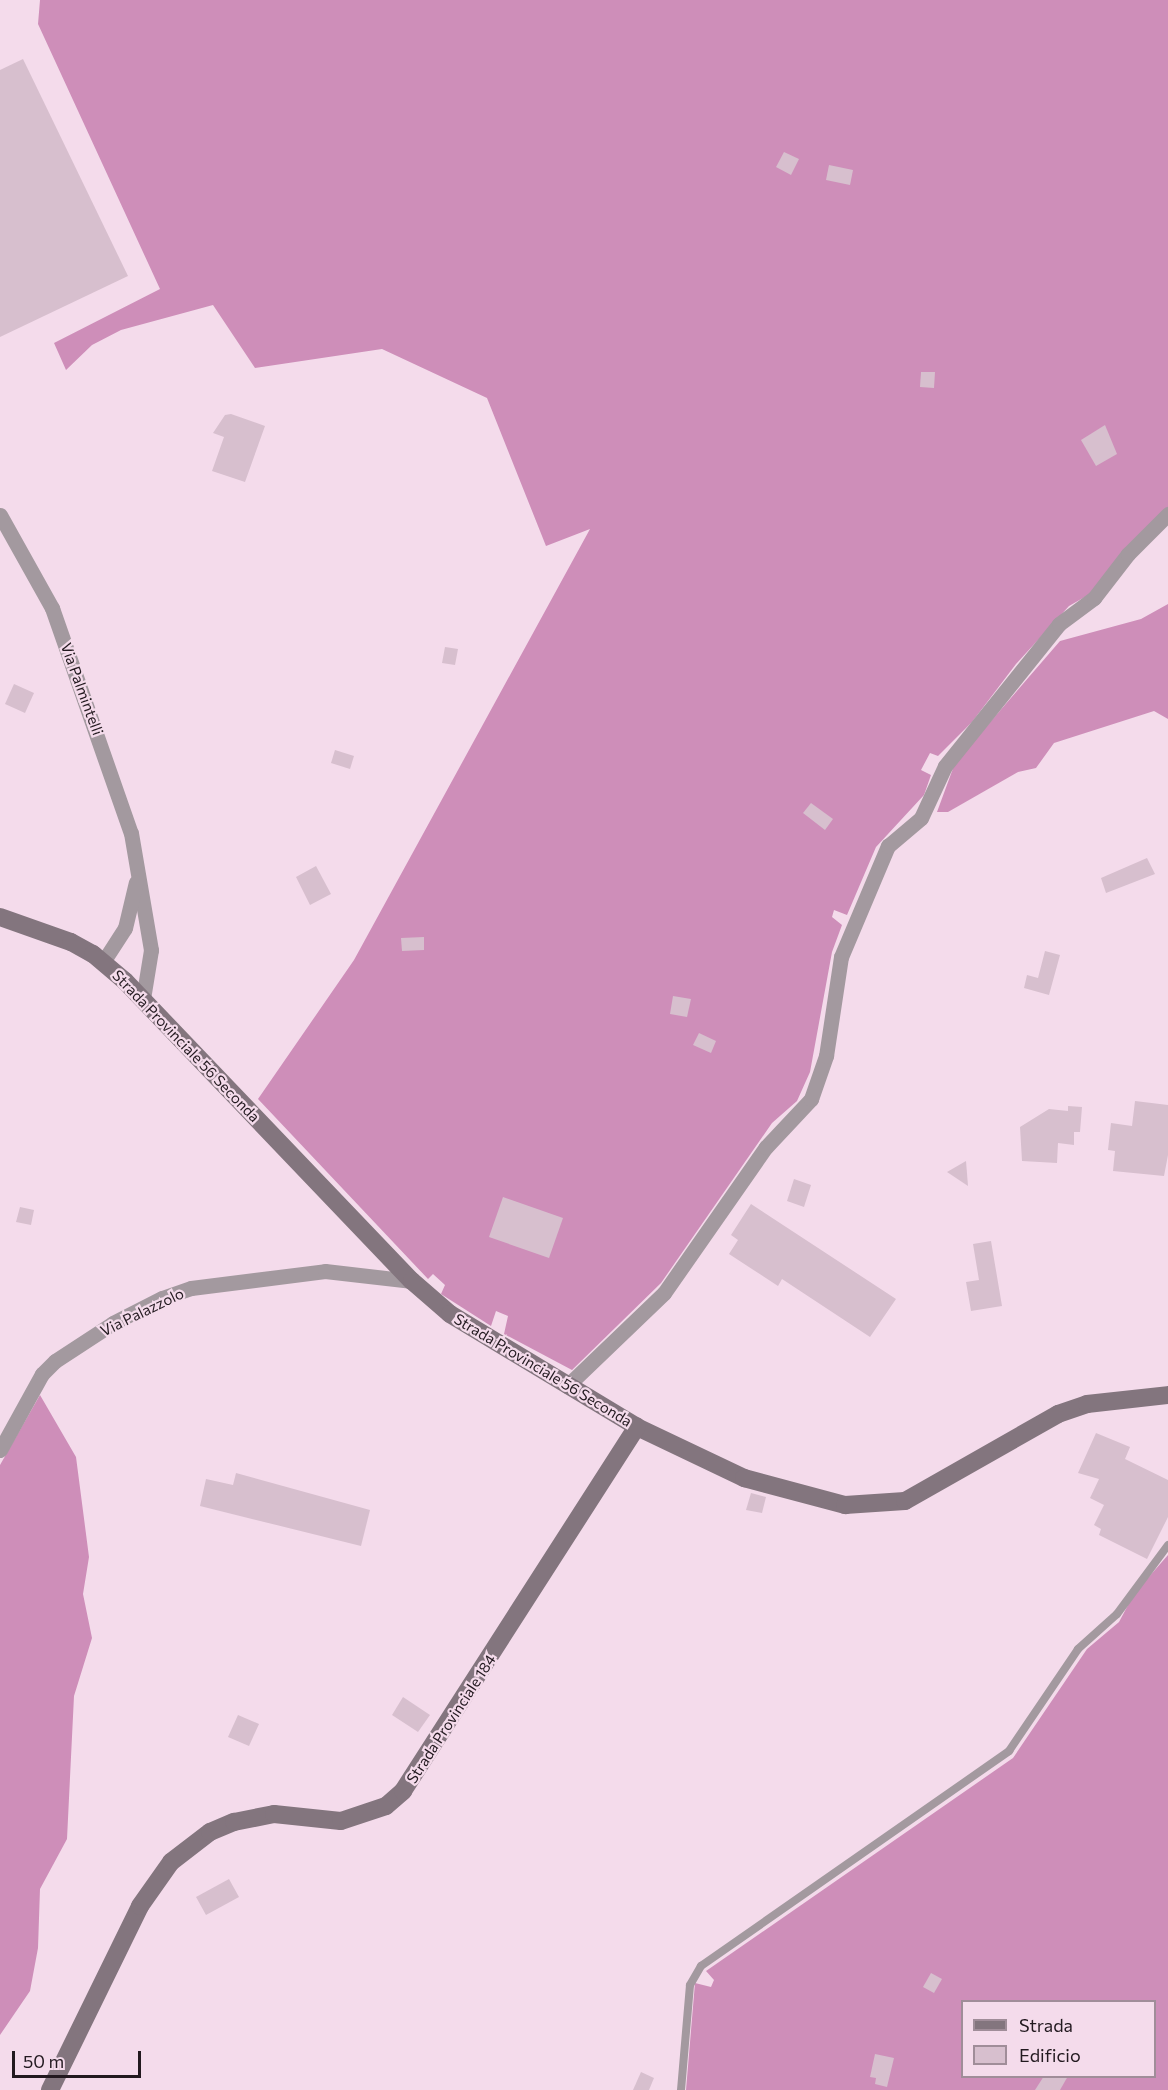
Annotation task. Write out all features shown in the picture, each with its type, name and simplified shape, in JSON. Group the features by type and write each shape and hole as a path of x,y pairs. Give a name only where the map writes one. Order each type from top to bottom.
{"street":[{"path":"567,1386 664,1293 766,1147 811,1100 826,1056 840,957 888,846 921,818 945,765 1059,624 1094,598 1128,554 1168,514"},
{"name":"Via Palmintelli","path":"0,515 52,608 78,676 131,833 151,950 144,999"},
{"path":"104,963 125,928 137,873"},
{"name":"Strada Provinciale 56 Seconda","path":"0,917 72,942 104,963 144,999 412,1281 450,1314 637,1427 744,1478 811,1498 845,1505 875,1505 905,1501 927,1491 1058,1414 1087,1404 1168,1395"},
{"name":"Via Palazzolo","path":"0,1450 42,1374 55,1361 113,1323 162,1298 191,1288 325,1271 412,1281"},
{"name":"Strada Provinciale 184","path":"50,2090 140,1906 166,1868 190,1846 210,1832 255,1816 274,1814 341,1821 358,1818 386,1806 403,1791 422,1768 637,1427"}],"lane":[{"path":"681,2090 690,1985 701,1966 1009,1751 1078,1649 1117,1614 1168,1545"}],"shaded area":[{"path":"40,0 1168,0 1168,507 1090,594 1069,606 1016,664 972,722 938,756 930,753 921,770 931,775 924,795 876,847 847,915 834,910 832,917 842,925 832,952 810,1072 797,1101 772,1123 661,1283 572,1370 504,1334 508,1316 496,1311 491,1326 441,1294 445,1285 433,1274 428,1279 258,1099 354,960 590,529 546,546 487,398 382,349 255,368 213,305 121,330 92,345 66,370 54,343 160,289 38,24"},
{"path":"1168,604 1168,719 1154,711 1054,743 1036,768 1018,772 948,812 937,812 955,763 1060,641 1141,619"},
{"path":"40,1395 76,1457 89,1557 83,1594 92,1638 74,1696 67,1839 40,1889 38,1948 30,1991 0,2035 0,1465"},
{"path":"1168,1555 1168,2090 686,2090 695,1983 711,1987 714,1980 706,1971 1013,1758 1087,1649 1119,1622 1134,1594"}],"building":[{"path":"23,59 128,276 0,337 0,70"},
{"path":"784,152 799,159 791,175 776,167"},
{"path":"829,165 853,170 850,185 826,180"},
{"path":"921,372 935,372 934,388 920,387"},
{"path":"231,414 265,426 245,482 212,471 224,437 213,433 225,415"},
{"path":"1105,425 1117,454 1096,466 1081,440"},
{"path":"445,647 458,649 455,665 442,663"},
{"path":"14,684 34,693 25,713 5,704"},
{"path":"335,750 354,756 350,769 331,763"},
{"path":"811,803 833,819 825,830 803,813"},
{"path":"1147,858 1155,874 1106,893 1101,878"},
{"path":"316,866 331,894 310,905 296,877"},
{"path":"424,937 424,950 402,951 401,938"},
{"path":"1045,951 1060,955 1049,995 1024,988 1027,975 1038,978"},
{"path":"673,996 691,999 687,1017 670,1014"},
{"path":"699,1033 716,1041 711,1053 693,1045"},
{"path":"1135,1101 1168,1105 1168,1155 1164,1176 1113,1171 1115,1151 1108,1150 1111,1123 1132,1126"},
{"path":"1068,1106 1082,1107 1080,1132 1074,1132 1074,1145 1058,1143 1057,1163 1022,1161 1020,1127 1049,1109 1068,1111"},
{"path":"966,1161 968,1186 947,1172"},
{"path":"794,1179 811,1185 804,1207 787,1201"},
{"path":"503,1197 563,1218 549,1258 489,1237"},
{"path":"751,1204 896,1299 870,1337 782,1279 778,1286 729,1254 738,1240 731,1235"},
{"path":"20,1207 34,1210 31,1225 16,1222"},
{"path":"991,1241 1002,1306 971,1311 966,1282 979,1280 973,1244"},
{"path":"1096,1433 1130,1447 1125,1459 1168,1480 1168,1517 1147,1559 1099,1535 1101,1529 1094,1525 1104,1505 1090,1498 1099,1479 1078,1473"},
{"path":"236,1473 370,1510 361,1546 200,1506 206,1479 233,1485"},
{"path":"751,1493 766,1497 762,1513 746,1510"},
{"path":"403,1697 430,1715 418,1732 392,1715"},
{"path":"238,1715 259,1724 249,1746 228,1737"},
{"path":"229,1879 239,1897 206,1915 196,1897"},
{"path":"931,1973 942,1979 934,1993 923,1987"},
{"path":"875,2054 894,2058 887,2087 875,2084 876,2078 870,2077"},
{"path":"641,2072 654,2078 649,2090 633,2090"},
{"path":"1043,2078 1067,2078 1060,2090 1035,2090"}]}
